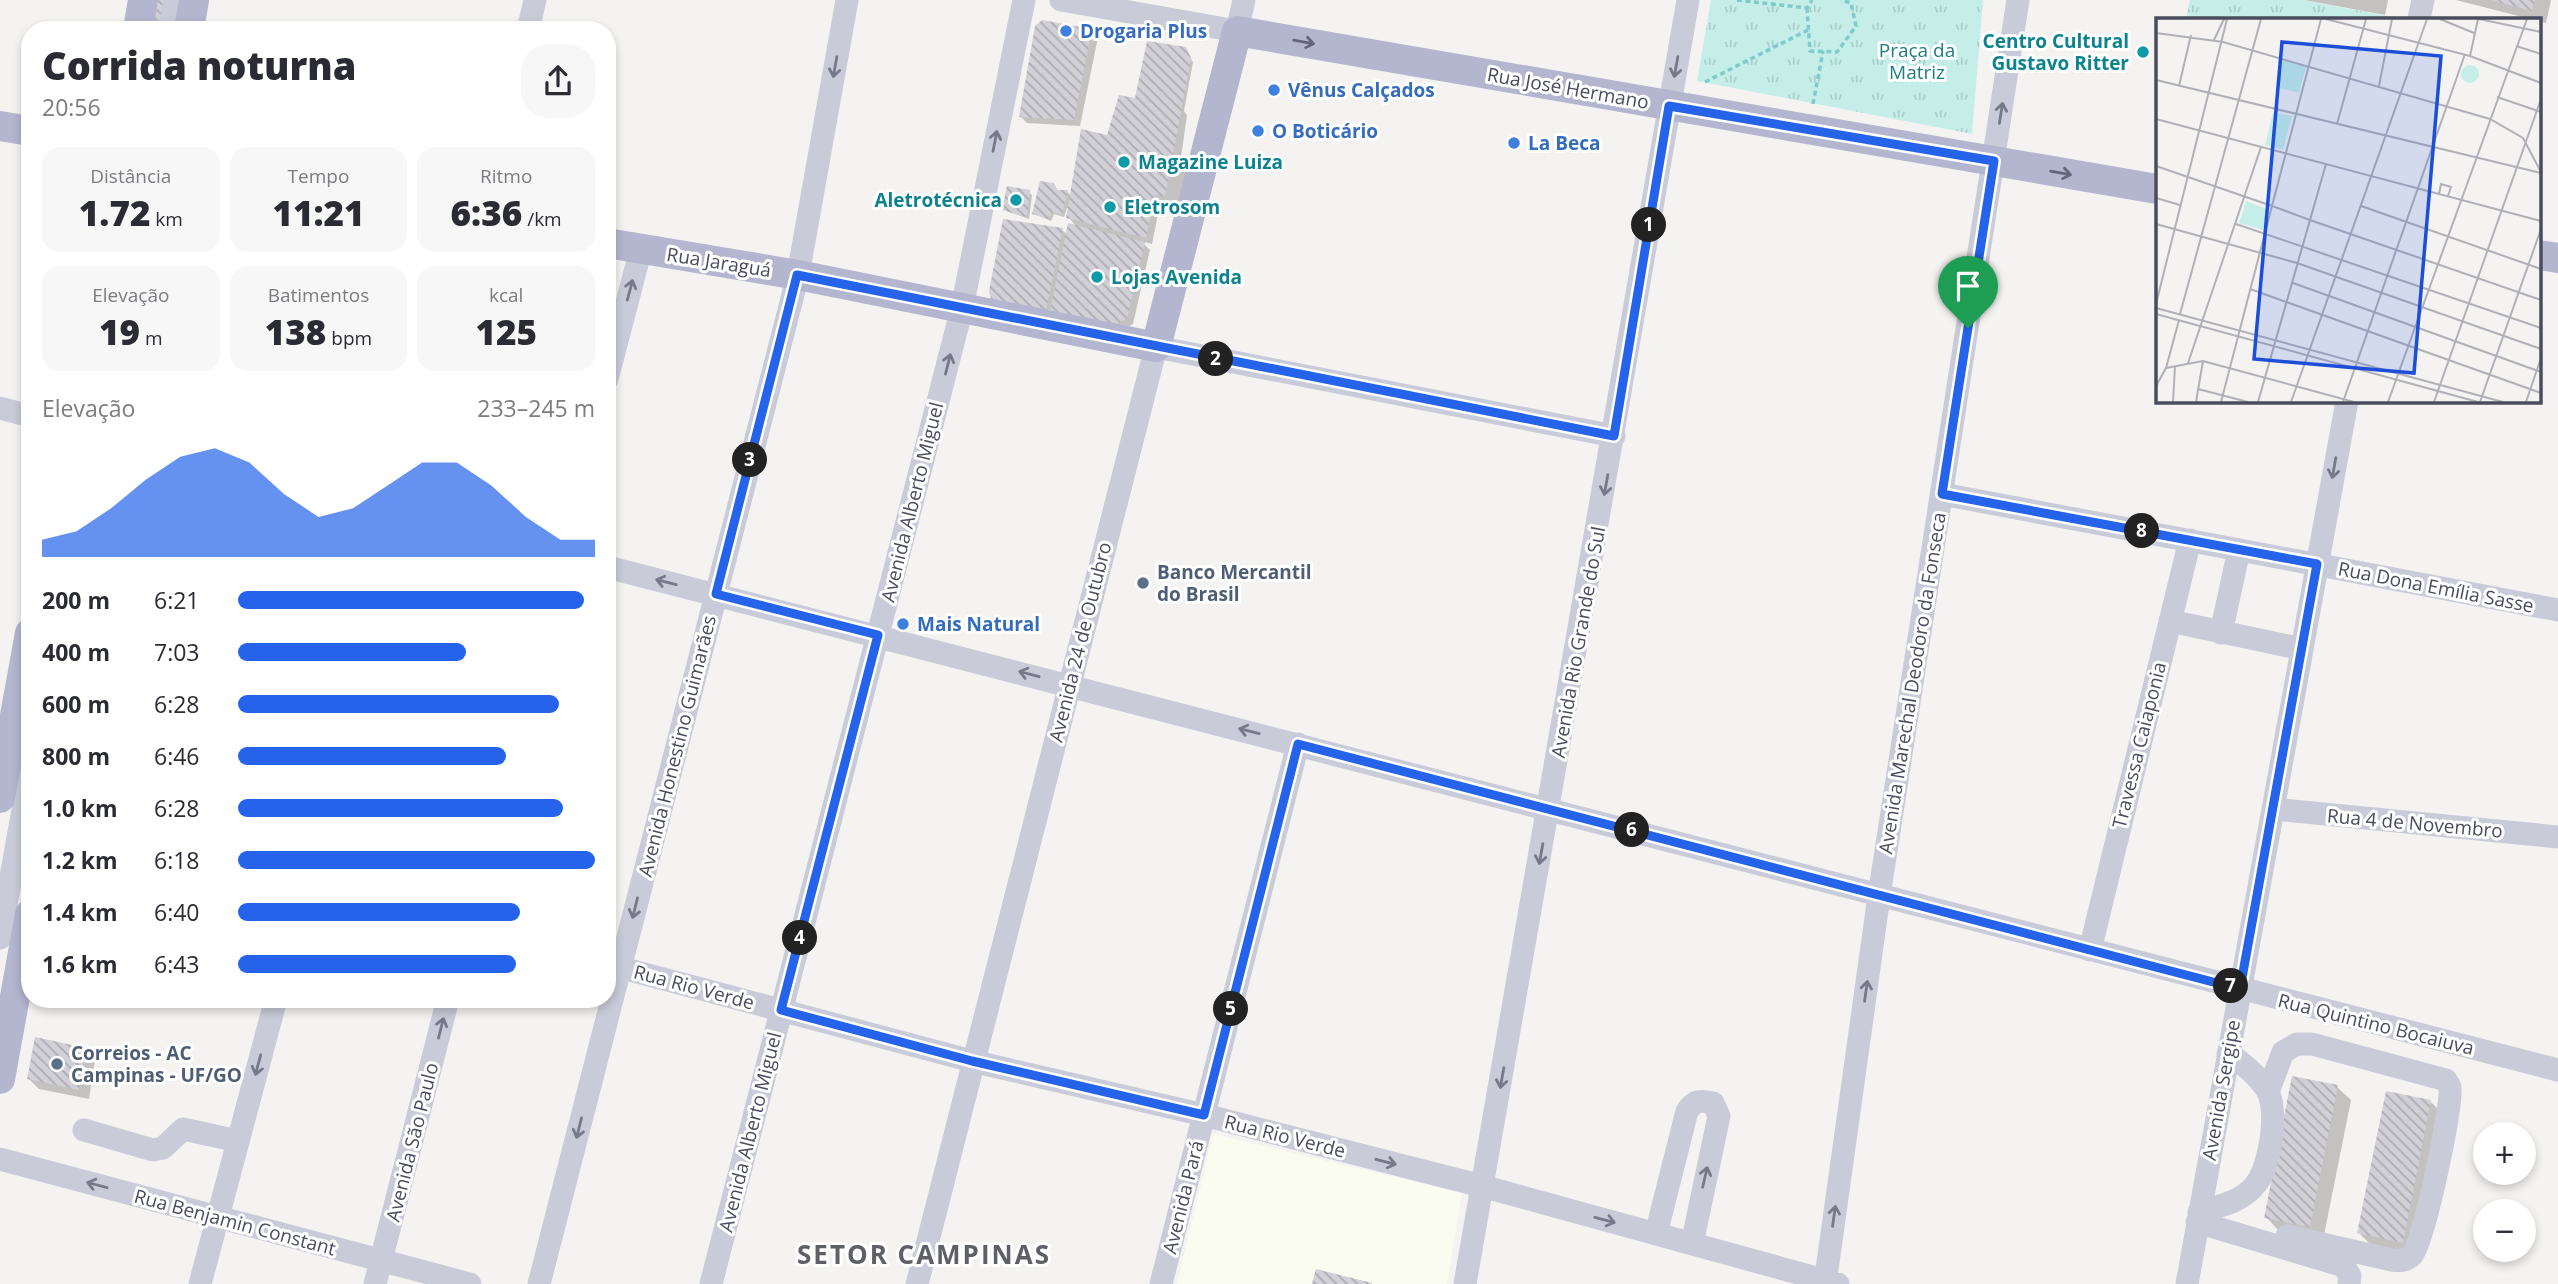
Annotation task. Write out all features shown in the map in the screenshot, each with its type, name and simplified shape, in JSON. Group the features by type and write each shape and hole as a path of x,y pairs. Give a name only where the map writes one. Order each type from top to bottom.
{"main road":[{"path":"140,21 143,0"},
{"path":"190,21 194,0"},
{"name":"Rua José Hermano","path":"1237,30 2156,190"},
{"name":"Avenida 24 de Outubro","path":"1156,347 1237,30"},
{"path":"0,126 21,130"},
{"name":"Rua Jaraguá","path":"616,245 797,275 1156,347"},
{"path":"2540,255 2558,258"},
{"path":"18,805 21,762"},
{"path":"0,1079 21,964"}],"street":[{"path":"150,21 153,0"},
{"path":"171,21 175,0"},
{"path":"530,21 535,0"},
{"name":"Avenida Honestino Guimarães","path":"616,958 716,594 797,275 847,0"},
{"name":"Avenida Alberto Miguel","path":"711,1284 962,308 1024,0"},
{"name":"Rua José Hermano","path":"1061,0 1237,30"},
{"name":"Avenida 24 de Outubro","path":"1237,30 1244,0"},
{"name":"Avenida Rio Grande do Sul","path":"1465,1284 1688,0"},
{"name":"Avenida Marechal Deodoro da Fonseca","path":"1829,1283 1879,896 2018,0"},
{"path":"2419,18 2423,0"},
{"path":"616,345 641,249"},
{"name":"Avenida 24 de Outubro","path":"917,1284 1156,347"},
{"name":"Rua Jaraguá","path":"1156,347 1614,436"},
{"name":"Avenida Sergipe","path":"2187,1284 2347,402"},
{"path":"0,408 21,414"},
{"name":"Rua Dona Emília Sasse","path":"1942,494 2558,610"},
{"name":"Travessa Caiaponia","path":"2090,950 2190,540"},
{"path":"2221,633 2239,550"},
{"name":"Rua Quintino Bocaiuva","path":"616,569 2558,1070"},
{"path":"2170,621 2302,649"},
{"name":"Avenida Pará","path":"1161,1284 1298,744"},
{"path":"0,803 18,805 0,938"},
{"name":"Rua 4 de Novembro","path":"2273,809 2558,836"},
{"name":"Rua Rio Verde","path":"616,966 972,1061 1204,1115 1482,1186 1829,1283"},
{"path":"201,1284 274,1008"},
{"name":"Avenida São Paulo","path":"378,1273 446,1008"},
{"name":"Avenida Honestino Guimarães","path":"539,1284 604,1008"},
{"path":"2198,1217 2234,1202 2256,1183 2273,1138 2269,1092 2283,1052 2297,1044 2312,1044 2446,1080 2450,1087 2423,1229 2413,1254 2403,1261 2392,1261 2287,1236"},
{"path":"2228,1054 2240,1061 2269,1092"},
{"path":"1657,1234 1687,1111 1693,1102 1700,1100 1713,1103 1719,1116 1692,1244"},
{"path":"84,1130 153,1150 163,1148 183,1129 238,1141"},
{"name":"Rua Benjamin Constant","path":"0,1159 218,1217 378,1273 470,1284"},
{"path":"2198,1217 2344,1266 2350,1276 2349,1284"}],"path":[{"path":"1737,0 1807,9"},
{"path":"1812,0 1807,9 1810,51 1837,52 1856,26 1850,3 1841,0"},
{"path":"1706,82 1808,30"},
{"path":"1809,130 1824,51"}],"shaded area":[{"path":"1213,1134 1462,1193 1447,1284 1177,1284"}],"green space":[{"name":"Praça da Matriz","path":"1711,0 1983,0 1972,134 1697,81"},
{"path":"2190,0 2302,0 2398,18 2186,18"}],"building":[{"path":"158,0 169,0 166,21 154,21"},
{"path":"2492,0 2535,0 2532,11"},
{"path":"1042,20 1092,29 1074,120 1019,117 1035,26"},
{"path":"1147,41 1186,47 1191,58 1165,197 1155,195 1146,238 1066,218 1081,129 1107,135 1119,95 1135,98"},
{"path":"1040,181 1054,183 1057,190 1068,190 1062,215 1052,212 1048,219 1032,214"},
{"name":"Aletrotécnica","path":"1007,186 1030,190 1027,217 1002,210"},
{"path":"1003,219 1063,228 1046,310 991,299 989,291"},
{"name":"Lojas Avenida","path":"1068,223 1145,242 1127,318 1117,324 1050,311"},
{"name":"Correios - AC Campinas - UF/GO","path":"35,1037 86,1048 79,1090 27,1079"},
{"path":"2292,1076 2338,1085 2310,1227 2264,1218"},
{"path":"2386,1091 2431,1100 2403,1243 2357,1233"},
{"path":"1316,1269 1372,1283 1372,1284 1312,1284"}],"place":[{"name":"Drogaria Plus","path":"1066,31"},
{"name":"Centro Cultural Gustavo Ritter","path":"2143,52"},
{"name":"Vênus Calçados","path":"1274,90"},
{"name":"O Boticário","path":"1258,131"},
{"name":"La Beca","path":"1514,143"},
{"name":"Magazine Luiza","path":"1124,162"},
{"name":"Aletrotécnica","path":"1016,200"},
{"name":"Eletrosom","path":"1110,207"},
{"name":"Lojas Avenida","path":"1097,277"},
{"name":"Banco Mercantil do Brasil","path":"1143,583"},
{"name":"Mais Natural","path":"903,624"},
{"name":"Correios - AC Campinas - UF/GO","path":"57,1064"}],"district":[{"name":"SETOR CAMPINAS","path":"924,1254"}],"route":[{"path":"1669,106 1994,161 1968,328 1942,494 2317,564 2240,989 1298,744 1204,1115 972,1061 781,1010 878,635 716,594 797,275 1614,436 1669,106"}]}
